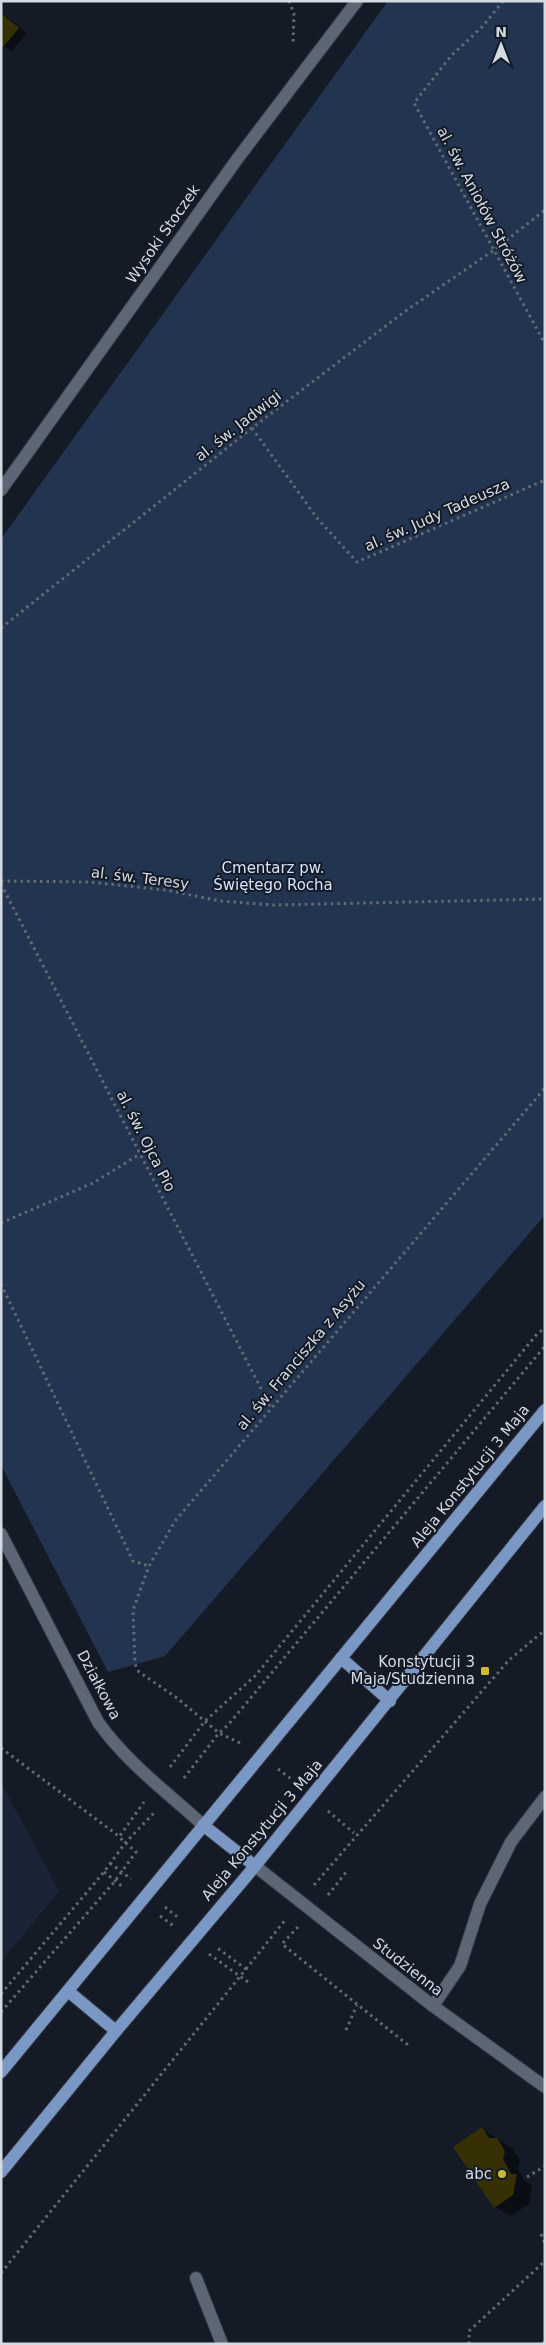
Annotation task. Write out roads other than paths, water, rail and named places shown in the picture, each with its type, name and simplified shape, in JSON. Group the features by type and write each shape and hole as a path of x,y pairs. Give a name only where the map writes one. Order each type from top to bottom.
{"main road":[{"name":"Aleja Konstytucji 3 Maja","path":"1,2072 545,1410"},
{"name":"Aleja Konstytucji 3 Maja","path":"1,2172 390,1701 545,1506"},
{"path":"341,1658 390,1701"},
{"path":"203,1825 255,1866"},
{"path":"68,1990 116,2031"}],"street":[{"name":"Wysoki Stoczek","path":"1,490 238,158 357,1"},
{"name":"Działkowa","path":"1,1534 98,1722 124,1755 203,1825"},
{"path":"433,2006 460,1966 480,1904 512,1842 545,1797"},
{"name":"Studzienna","path":"255,1866 299,1903 433,2006 545,2087"},
{"path":"196,2278 222,2344"}],"place":[{"name":"Konstytucji 3 Maja/Studzienna","path":"485,1671"},
{"name":"abc","path":"502,2174"}],"park label":[{"name":"Cmentarz pw. Świętego Rocha","path":"273,876"}]}
